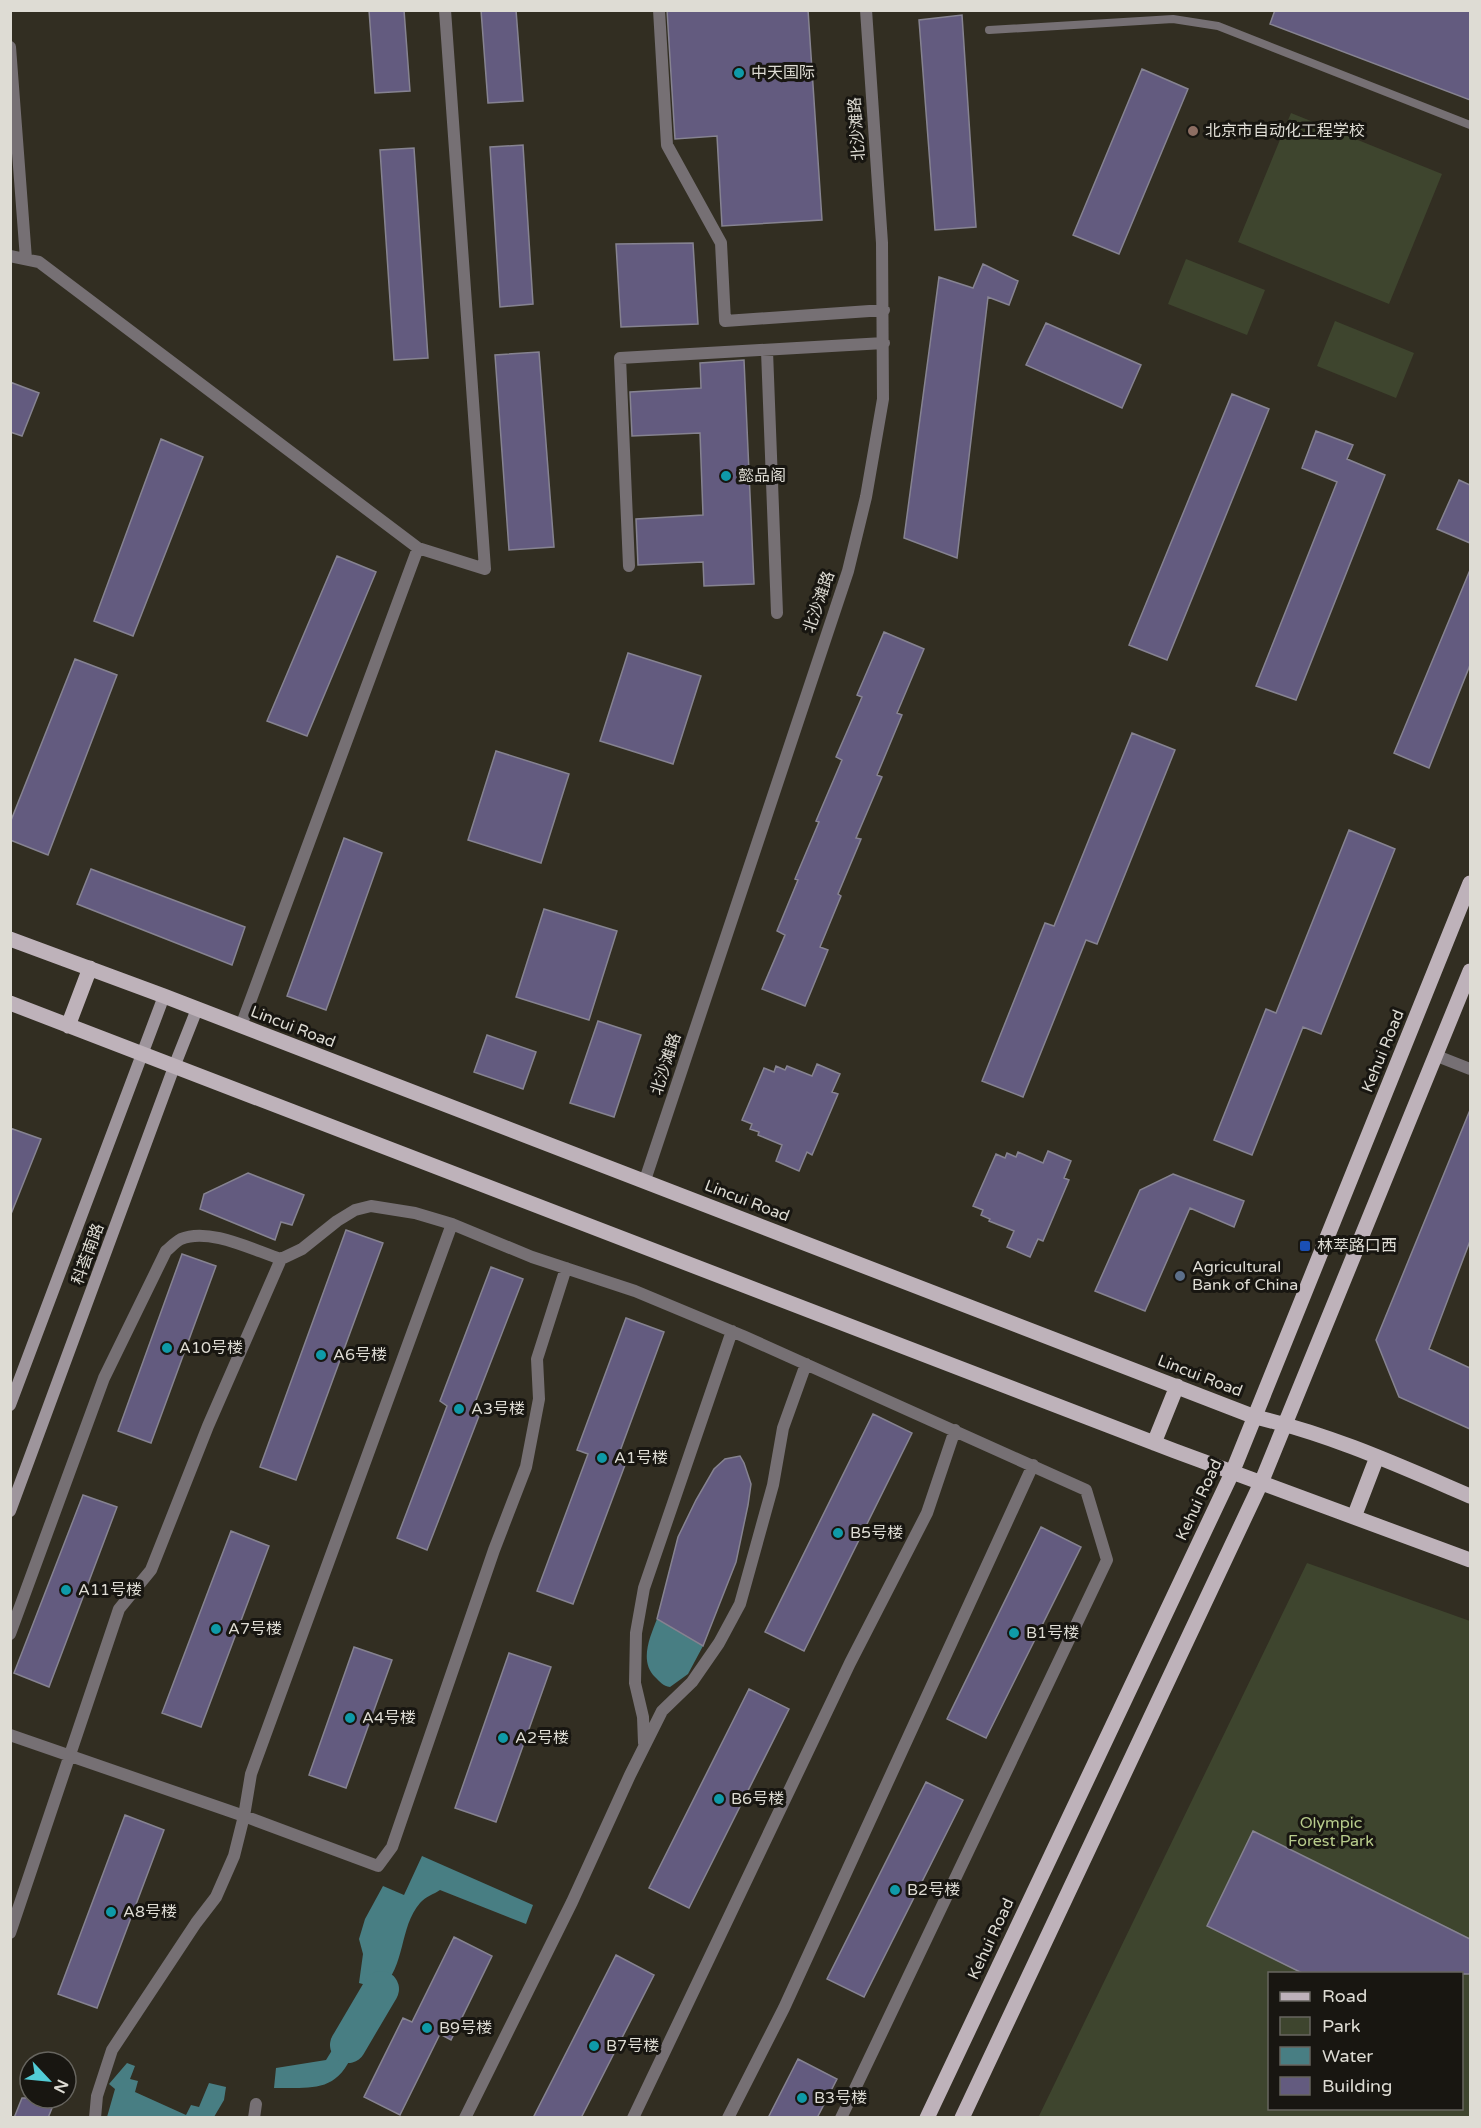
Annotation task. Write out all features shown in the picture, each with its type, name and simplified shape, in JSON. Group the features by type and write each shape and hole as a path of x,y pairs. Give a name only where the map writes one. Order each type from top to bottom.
{"main road":[{"name":"Kehui Road","path":"927,2118 1232,1473 1470,883"},
{"name":"Lincui Road","path":"10,939 645,1180 1256,1417 1286,1424 1377,1457 1470,1496"},
{"path":"68,1026 90,968"},
{"path":"962,2118 1261,1484 1470,972"},
{"path":"10,1003 1232,1473 1470,1560"},
{"path":"1154,1443 1177,1386"},
{"path":"1354,1517 1377,1457"}],"street":[{"path":"10,256 39,262 418,548 485,569 445,10"},
{"path":"659,10 667,145 721,243 725,321 884,310"},
{"name":"北沙滩路","path":"645,1180 848,571 866,497 883,399 884,310 882,243 866,10"},
{"path":"10,47 26,259"},
{"path":"629,566 620,358 884,343"},
{"path":"767,351 777,613"},
{"path":"241,1026 418,548"},
{"name":"科荟南路","path":"10,1405 140,1054 164,996"},
{"name":"科荟南路","path":"10,1511 197,1009"},
{"path":"1437,1056 1470,1069"},
{"path":"10,1933 119,1609 151,1570 208,1426 281,1259 302,1249 337,1221 355,1210 371,1206 415,1213 452,1224 532,1257 635,1291 732,1331 1086,1490 1107,1560 841,2118"},
{"path":"96,2118 97,2096 112,2050 196,1923 216,1897 234,1856 251,1774 452,1224"},
{"path":"10,1634 104,1378 166,1251 178,1240 192,1236 213,1237 281,1259"},
{"path":"10,1735 244,1816 378,1866 392,1847 494,1550 526,1467 539,1399 537,1359 567,1268"},
{"path":"644,1745 643,1717 636,1683 636,1633 644,1588 732,1331"},
{"path":"465,2118 572,1902 662,1711 692,1682 719,1643 740,1604 773,1485 783,1428 806,1364"},
{"path":"633,2118 850,1663 927,1514 955,1430"},
{"path":"728,2118 789,1997 1034,1466"},
{"path":"254,2118 256,2104"}],"lane":[{"path":"989,30 1173,19 1218,26 1470,125"}],"green space":[{"path":"1291,113 1442,174 1389,304 1238,242"},
{"path":"1186,259 1265,290 1247,335 1168,304"},
{"path":"1335,321 1414,353 1396,398 1317,366"},
{"name":"Olympic Forest Park","path":"1307,1563 1470,1621 1470,2117 1038,2118"}],"water":[{"path":"657,1619 703,1646 688,1674 670,1687 663,1685 655,1677 648,1664 647,1649"},
{"path":"422,1856 533,1905 526,1924 440,1890 422,1901 413,1913 399,1958 389,1980 381,1989 359,1983 363,1954 359,1939 365,1919 383,1886 404,1895"},
{"path":"341,2041 348,2045 353,2053 339,2076 321,2086 274,2088 276,2068 326,2060"},
{"path":"127,2063 135,2066 130,2079 138,2081 135,2092 186,2115 191,2105 199,2107 209,2083 226,2087 224,2100 214,2117 107,2117 115,2089 109,2084"}],"building":[{"path":"369,10 404,10 410,91 375,93"},
{"path":"481,10 516,10 523,101 488,103"},
{"name":"中天国际","path":"667,10 808,10 822,220 722,226 717,136 675,139"},
{"path":"1275,10 1470,10 1470,100 1270,24"},
{"path":"962,15 976,227 935,230 919,20"},
{"path":"1142,69 1188,89 1119,254 1073,235"},
{"path":"523,145 533,304 500,307 490,147"},
{"path":"414,148 428,358 394,360 380,150"},
{"path":"693,243 698,324 621,327 616,244"},
{"path":"983,264 1018,281 1009,305 988,297 957,558 904,538 939,277 973,288"},
{"path":"1046,323 1141,365 1122,408 1026,365"},
{"path":"539,352 554,547 509,550 495,355"},
{"name":"懿品阁","path":"744,360 754,584 704,586 703,562 638,565 636,519 703,515 700,433 632,436 630,392 701,388 700,363"},
{"path":"10,382 39,393 22,436 10,432"},
{"path":"1232,394 1269,409 1167,660 1129,645"},
{"path":"1316,431 1353,445 1347,459 1385,475 1296,700 1256,686 1337,482 1302,468"},
{"path":"161,439 203,457 133,636 94,621"},
{"path":"1459,480 1470,485 1470,543 1437,529"},
{"path":"337,556 376,572 307,736 267,721"},
{"path":"1470,570 1470,665 1429,768 1394,753"},
{"path":"884,632 924,649 897,713 902,715 877,775 882,777 856,838 861,839 838,894 841,896 820,947 828,950 805,1006 762,989 785,935 777,931 798,880 795,879 842,760 836,757 862,697 857,695"},
{"path":"628,653 701,676 673,764 600,741"},
{"path":"75,659 117,675 48,855 10,840 10,823"},
{"path":"1132,733 1175,750 1097,944 1086,940 1023,1097 982,1081 1045,923 1054,926"},
{"path":"496,751 569,774 541,863 468,840"},
{"path":"1349,830 1395,849 1321,1034 1303,1027 1252,1155 1214,1140 1266,1009 1276,1013"},
{"path":"344,838 382,853 326,1010 287,996"},
{"path":"91,869 245,927 232,965 77,904"},
{"path":"544,909 617,931 589,1020 516,997"},
{"path":"598,1021 641,1035 614,1117 570,1103"},
{"path":"487,1035 536,1052 523,1089 474,1072"},
{"path":"817,1064 840,1074 832,1092 838,1094 812,1155 807,1152 799,1171 776,1161 782,1145 758,1135 759,1132 750,1129 752,1124 742,1120 764,1068 774,1072 776,1066 785,1070 787,1066 812,1076"},
{"path":"1470,1110 1470,1241 1429,1349 1470,1368 1470,1429 1399,1397 1376,1340"},
{"path":"10,1128 41,1139 11,1214 10,1214"},
{"path":"1048,1151 1071,1161 1064,1178 1069,1180 1043,1241 1038,1239 1030,1257 1007,1247 1014,1231 989,1221 990,1219 981,1215 983,1210 973,1206 996,1154 1005,1158 1007,1153 1016,1157 1018,1152 1043,1163"},
{"path":"248,1173 304,1195 292,1225 281,1222 275,1240 200,1209 204,1194"},
{"path":"1173,1174 1244,1201 1234,1227 1190,1208 1145,1311 1095,1291 1140,1190"},
{"name":"A6号楼","path":"346,1230 383,1243 296,1480 260,1467"},
{"name":"A10号楼","path":"182,1254 216,1266 151,1443 118,1431"},
{"name":"A3号楼","path":"491,1267 523,1279 471,1413 479,1416 427,1550 397,1538 447,1406 440,1401"},
{"name":"A1号楼","path":"626,1318 664,1332 616,1462 625,1465 573,1604 537,1591 588,1454 577,1450"},
{"name":"B5号楼","path":"873,1414 912,1433 804,1651 765,1632"},
{"path":"740,1456 751,1484 748,1505 736,1562 703,1646 657,1619 678,1537 696,1500 714,1469 725,1459"},
{"name":"A11号楼","path":"83,1495 117,1507 49,1687 14,1673"},
{"name":"B1号楼","path":"1041,1527 1081,1547 986,1738 947,1719"},
{"name":"A7号楼","path":"231,1531 269,1546 201,1727 162,1713"},
{"name":"A4号楼","path":"354,1647 392,1660 346,1788 309,1775"},
{"name":"A2号楼","path":"509,1653 551,1667 496,1822 455,1808"},
{"name":"B6号楼","path":"749,1689 789,1709 689,1908 649,1888"},
{"name":"B2号楼","path":"926,1782 963,1800 864,1997 827,1979"},
{"name":"A8号楼","path":"125,1815 164,1830 97,2008 58,1994"},
{"path":"1253,1831 1470,1939 1470,1974 1463,1974 1463,1972 1300,1972 1207,1926"},
{"name":"B9号楼","path":"454,1937 492,1956 451,2040 440,2034 400,2115 364,2097 403,2018 412,2022"},
{"name":"B7号楼","path":"616,1955 654,1975 581,2118 533,2118"},
{"name":"B3号楼","path":"798,2059 837,2079 817,2118 768,2118"},
{"path":"18,2108 18,2110 51,2110 48,2118 14,2118"}],"waterway":[{"path":"348,2045 381,1989"}],"place":[{"name":"中天国际","path":"739,73"},
{"name":"北京市自动化工程学校","path":"1193,131"},
{"name":"懿品阁","path":"726,476"},
{"name":"林萃路口西","path":"1305,1246"},
{"name":"Agricultural Bank of China","path":"1180,1276"},
{"name":"A10号楼","path":"167,1348"},
{"name":"A6号楼","path":"321,1355"},
{"name":"A3号楼","path":"459,1409"},
{"name":"A1号楼","path":"602,1458"},
{"name":"B5号楼","path":"838,1533"},
{"name":"A11号楼","path":"66,1590"},
{"name":"A7号楼","path":"216,1629"},
{"name":"B1号楼","path":"1014,1633"},
{"name":"A4号楼","path":"350,1718"},
{"name":"A2号楼","path":"503,1738"},
{"name":"B6号楼","path":"719,1799"},
{"name":"B2号楼","path":"895,1890"},
{"name":"A8号楼","path":"111,1912"},
{"name":"B9号楼","path":"427,2028"},
{"name":"B7号楼","path":"594,2046"},
{"name":"B3号楼","path":"802,2098"}]}
